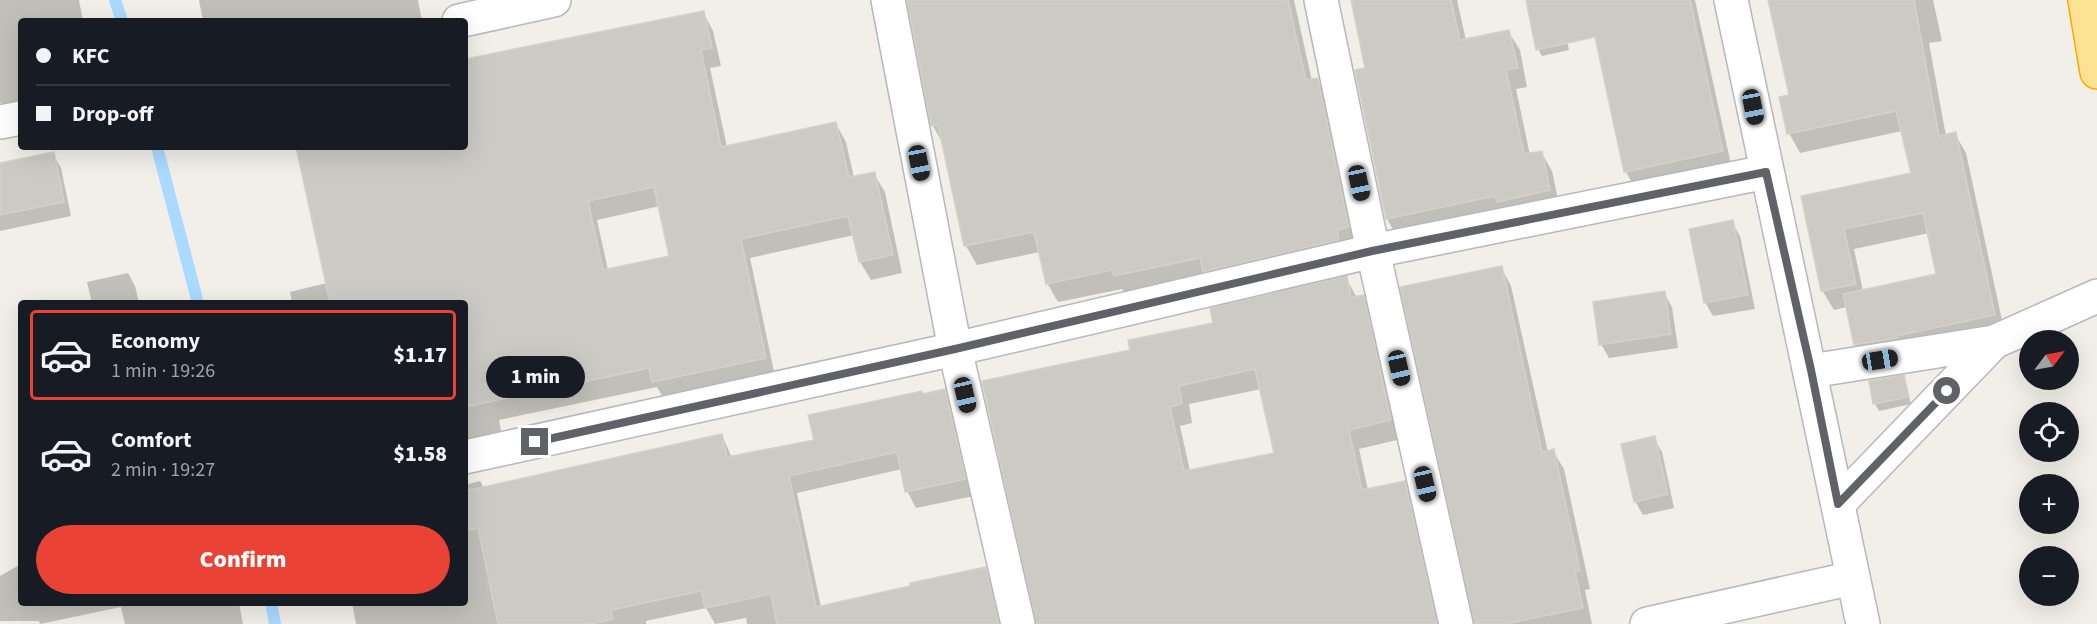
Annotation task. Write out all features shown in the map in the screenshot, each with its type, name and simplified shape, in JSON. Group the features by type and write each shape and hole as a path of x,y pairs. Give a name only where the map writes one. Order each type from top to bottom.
{"highway":[{"path":"2085,0 2097,72"}],"street":[{"path":"468,19 554,0"},
{"path":"888,0 955,349 1018,624"},
{"path":"1321,0 1372,251 1456,624"},
{"path":"1731,0 1863,624"},
{"path":"0,122 18,119"},
{"path":"468,456 955,349 1372,251 1766,172"},
{"path":"1811,370 1994,342 2097,296"},
{"path":"1838,504 1994,342"},
{"path":"1647,624 1853,578"}],"building":[{"path":"907,0 1288,0 1306,80 1318,78 1349,227 1337,230 1339,240 1203,272 1200,258 1114,276 1112,270 1046,284 1034,232 964,246 938,125 931,126"},
{"path":"1351,0 1451,0 1460,40 1509,30 1518,68 1506,70 1524,154 1542,151 1550,190 1497,202 1495,196 1386,219 1355,70 1365,68"},
{"path":"1526,0 1690,0 1723,151 1624,172 1595,37 1536,50"},
{"path":"1768,0 1914,0 1939,136 1956,132 1995,315 1896,336 1897,338 1854,345 1843,294 1936,274 1923,213 1844,229 1856,284 1821,291 1801,196 1911,173 1896,111 1787,134 1779,97 1789,95"},
{"path":"704,11 712,48 701,50 721,147 836,122 849,177 875,172 893,255 859,262 848,216 741,239 766,358 652,382 649,368 468,406 468,300 329,300 297,150 468,150 468,58","holes":["654,187 669,256 603,270 588,201"]},
{"path":"54,152 64,202 0,215 0,163"},
{"path":"1733,220 1748,295 1704,303 1689,229"},
{"path":"1502,266 1542,452 1554,449 1580,571 1575,572 1583,608 1505,624 1474,624 1400,287"},
{"path":"1347,276 1351,297 1364,295 1391,420 1349,430 1362,490 1405,481 1437,624 1036,624 982,381 1130,350 1128,340 1213,323 1210,308","holes":["1255,369 1274,453 1184,471 1170,407 1182,404 1179,386"]},
{"path":"1665,291 1671,334 1599,345 1593,302"},
{"path":"1904,375 1909,397 1873,404 1869,381"},
{"path":"945,389 966,479 905,492 897,452 789,476 816,607 910,586 910,583 986,567 999,624 777,624 771,594 705,608 701,591 611,610 613,619 591,624 498,624 478,528 468,530 468,490 722,434 727,457 814,440 808,415 922,391 923,394"},
{"path":"1655,436 1668,494 1634,502 1621,444"}],"waterway":[{"path":"115,0 121,18"},
{"path":"158,150 197,300"},
{"path":"272,606 275,624"}],"route":[{"path":"535,442 955,349 1372,251 1766,172 1811,370 1838,504 1947,391"}]}
